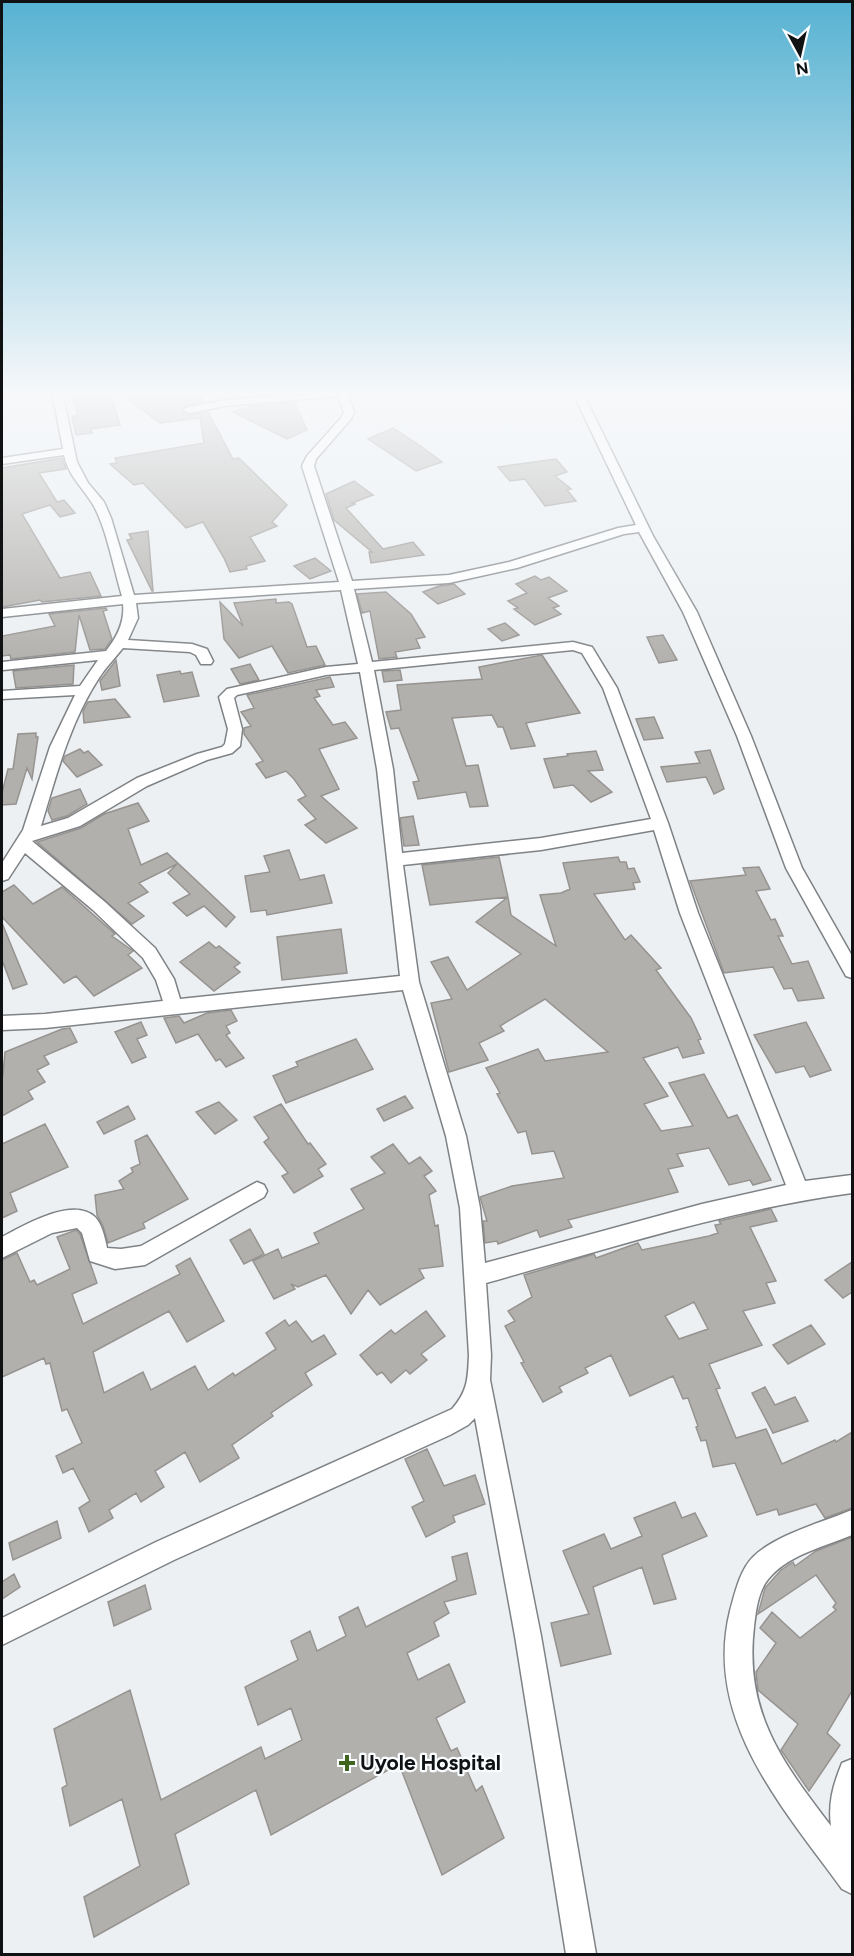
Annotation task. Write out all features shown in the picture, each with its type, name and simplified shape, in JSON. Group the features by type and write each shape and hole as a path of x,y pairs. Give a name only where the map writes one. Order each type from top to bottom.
{"street":[{"path":"2,875 27,839 58,747 85,690 114,649 131,618 129,599 105,518 98,502 82,482"},
{"path":"313,482 347,586 366,668 384,769 410,982 463,1164 470,1208 480,1355 479,1379 528,1636 581,1954"},
{"path":"621,482 643,528 690,612 744,736 794,868 852,970"},
{"path":"2,613 129,599 468,576 622,531 643,528"},
{"path":"27,839 74,822 141,782 202,757 227,750 232,746 235,729 226,697 232,692 326,671 573,646 587,650 610,688 660,823 701,946 799,1191"},
{"path":"3,666 114,649 192,648 202,652 207,661"},
{"path":"2,695 85,690"},
{"path":"394,860 541,844 660,823"},
{"path":"27,839 149,953 165,979 174,1008"},
{"path":"2,1023 45,1021 410,982"},
{"path":"475,1276 702,1213 799,1191 852,1184"},
{"path":"2,1248 59,1220 75,1217 86,1222 93,1235 98,1254 109,1260 126,1260 145,1255 256,1191"},
{"path":"2,1632 165,1551 460,1417 472,1404 479,1379"},
{"path":"852,1522 781,1554 762,1566 750,1587 743,1612 736,1663 740,1695 759,1746 783,1785 852,1878"},
{"path":"852,1773 845,1786 843,1811 852,1855"}],"building":[{"path":"2,482 45,482 57,502 64,500 75,513 60,517 50,505 22,514 60,578 90,572 101,596 42,602 40,600 2,607"},
{"path":"131,482 264,482 287,505 272,522 277,526 250,537 265,561 246,566 247,569 230,572 203,522 186,528 143,483 134,485"},
{"path":"356,482 373,495 352,503 355,504 346,508 383,549 413,542 424,555 371,563 369,552 372,552 334,520 326,494"},
{"path":"527,482 563,482 571,489 567,490 576,501 545,506"},
{"path":"148,531 153,591 127,540 132,539 129,534"},
{"path":"315,558 331,571 310,579 294,566"},
{"path":"535,576 541,580 549,577 567,591 548,598 559,606 553,608 561,614 535,625 514,609 518,608 508,601 527,593 516,584"},
{"path":"454,584 465,594 438,604 423,592 439,586"},
{"path":"386,592 411,614 425,637 416,639 420,648 395,652 397,657 379,659 370,611 362,613 357,594"},
{"path":"276,599 276,603 289,602 292,604 307,647 316,646 325,665 288,673 272,646 239,658 224,639 220,602 243,626 234,603"},
{"path":"106,608 107,610 103,611 112,639 105,649 90,650 79,615 75,652 11,659 10,655 2,656 2,636 55,626 49,614"},
{"path":"505,623 519,635 502,641 488,629"},
{"path":"663,635 677,660 659,663 647,637"},
{"path":"542,655 580,713 526,723 535,746 511,749 503,727 498,727 492,715 452,718 466,766 478,765 488,806 470,807 466,792 418,799 413,782 419,781 399,728 391,729 386,712 401,710 397,685 482,679 479,667"},
{"path":"116,660 120,686 102,690 100,681"},
{"path":"250,664 259,680 240,684 231,669"},
{"path":"74,665 73,684 16,688 13,671"},
{"path":"400,670 402,680 384,682 382,671"},
{"path":"180,671 181,674 192,672 199,696 164,702 157,675"},
{"path":"330,677 334,687 316,690 320,696 314,698 333,725 345,722 357,738 319,749 339,789 321,796 357,828 326,843 305,825 316,819 298,800 306,796 294,779 286,771 266,778 256,764 263,761 244,734 244,728 251,726 241,712 254,708 247,695"},
{"path":"115,699 130,717 84,723 83,711 88,702"},
{"path":"654,717 663,738 644,740 636,719"},
{"path":"36,733 38,737 32,779 27,768 16,804 2,805 2,793 8,769 13,769 18,734"},
{"path":"80,749 84,753 88,751 102,765 77,777 63,761 65,756"},
{"path":"710,750 724,789 714,794 706,777 667,782 661,767 700,763 695,752"},
{"path":"596,751 603,770 588,771 612,792 591,802 573,785 554,788 544,759"},
{"path":"80,789 87,804 67,816 52,820 48,811 52,798"},
{"path":"138,803 149,821 128,829 141,865 167,853 235,917 226,927 204,906 187,916 173,903 190,894 168,873 177,864 139,883 148,892 128,903 144,916 132,924 37,842 81,828 104,814"},
{"path":"413,816 419,845 404,846 400,818"},
{"path":"289,850 300,880 324,875 332,903 267,915 266,910 251,912 245,876 270,872 264,856"},
{"path":"499,857 508,897 430,905 422,865"},
{"path":"618,857 620,862 626,862 628,869 634,868 640,882 633,883 635,889 594,894 625,940 631,935 661,968 656,970 691,1018 701,1039 698,1040 704,1053 683,1058 678,1047 643,1058 668,1096 644,1104 661,1131 693,1126 669,1083 704,1074 728,1118 737,1115 771,1180 753,1185 750,1180 729,1185 709,1148 677,1154 683,1166 668,1169 678,1192 568,1220 572,1227 540,1237 537,1230 498,1244 497,1241 485,1243 483,1221 487,1221 480,1197 512,1186 564,1178 554,1151 532,1154 526,1131 518,1133 486,1068 538,1049 545,1061 608,1052 545,999 500,1026 504,1031 479,1043 488,1060 449,1072 431,1003 452,999 431,962 448,957 467,990 521,954 476,922 508,897 511,915 556,946 540,895 561,893 570,889 563,863"},
{"path":"759,867 770,889 756,891 771,920 775,919 783,936 778,936 792,964 808,961 824,998 798,1001 792,988 784,989 773,967 724,973 690,881 746,875 743,868"},
{"path":"14,885 33,904 62,887 115,934 112,936 133,951 128,955 142,968 94,996 76,976 64,983 2,917 2,892"},
{"path":"2,923 27,984 13,989 2,960"},
{"path":"341,929 347,973 282,980 277,937"},
{"path":"209,942 216,948 219,946 240,963 234,967 240,972 214,991 180,962"},
{"path":"231,1010 237,1021 226,1026 230,1033 226,1035 244,1058 226,1067 220,1059 216,1061 198,1034 176,1043 164,1018 179,1016 184,1023 207,1013"},
{"path":"141,1022 147,1035 137,1039 146,1057 132,1063 115,1032"},
{"path":"806,1022 831,1070 810,1077 804,1066 776,1073 754,1035"},
{"path":"70,1028 77,1042 44,1056 49,1064 37,1070 45,1082 28,1091 33,1099 2,1116 2,1072 3,1074 5,1052 62,1029"},
{"path":"356,1039 373,1069 286,1103 273,1076 298,1066 296,1062"},
{"path":"405,1096 413,1108 384,1121 377,1109"},
{"path":"219,1102 237,1120 215,1134 196,1112"},
{"path":"281,1104 308,1144 310,1143 326,1164 318,1169 323,1176 294,1193 282,1176 288,1173 264,1142 269,1138 254,1117"},
{"path":"128,1106 135,1119 104,1134 97,1122"},
{"path":"45,1124 68,1167 10,1193 17,1211 2,1218 2,1144"},
{"path":"147,1135 188,1199 143,1223 145,1228 108,1243 97,1215 95,1195 124,1189 119,1181 133,1172 131,1168 140,1164 135,1141"},
{"path":"393,1144 409,1164 420,1157 432,1171 424,1176 436,1191 429,1195 435,1226 438,1225 443,1266 419,1269 424,1278 380,1305 368,1290 351,1314 326,1275 298,1287 291,1284 295,1289 274,1299 253,1261 278,1249 282,1258 319,1243 314,1233 364,1209 351,1189 385,1173 371,1157"},
{"path":"771,1209 777,1221 750,1227 776,1281 766,1283 775,1303 743,1311 762,1345 709,1364 720,1388 716,1389 736,1438 766,1429 782,1464 835,1440 836,1442 852,1432 852,1508 825,1518 816,1504 779,1515 777,1509 757,1515 735,1463 713,1467 706,1440 701,1441 688,1398 683,1399 673,1376 630,1396 611,1355 585,1368 588,1373 559,1387 562,1392 543,1402 521,1363 524,1362 505,1326 515,1321 508,1311 532,1297 524,1275 594,1254 596,1258 638,1243 642,1250 709,1236 718,1233 715,1225 721,1224 719,1221","holes":["694,1302 708,1329 679,1339 665,1316"]},
{"path":"250,1229 264,1254 244,1264 230,1240"},
{"path":"76,1230 80,1234 97,1283 72,1294 83,1324 180,1274 176,1266 190,1258 224,1321 187,1342 169,1311 93,1352 104,1393 143,1372 151,1390 195,1366 208,1390 233,1373 235,1376 276,1349 266,1333 285,1320 289,1326 296,1321 312,1342 324,1335 336,1354 305,1373 312,1385 271,1413 273,1416 232,1445 239,1458 200,1482 185,1452 155,1471 164,1487 141,1502 136,1493 109,1510 113,1518 89,1532 79,1508 90,1501 73,1468 63,1473 56,1456 82,1443 67,1409 62,1411 50,1363 46,1364 44,1358 2,1377 2,1260 17,1253 30,1282 34,1280 37,1285 70,1269 57,1237"},
{"path":"852,1262 852,1292 843,1298 825,1280"},
{"path":"426,1311 445,1336 421,1354 427,1360 410,1374 406,1370 391,1383 382,1372 377,1375 360,1355 391,1330 395,1334"},
{"path":"811,1325 825,1344 788,1364 773,1345"},
{"path":"765,1387 775,1405 795,1397 808,1421 773,1433 752,1393"},
{"path":"427,1449 444,1486 475,1475 485,1504 453,1516 455,1522 426,1537 412,1507 424,1501 405,1459"},
{"path":"675,1502 682,1518 695,1513 707,1536 662,1555 676,1599 654,1604 642,1567 593,1587 611,1654 561,1666 551,1623 589,1614 563,1551 604,1534 611,1549 642,1536 634,1518"},
{"path":"57,1521 61,1538 13,1560 9,1543"},
{"path":"852,1537 852,1691 827,1733 840,1745 809,1791 781,1750 798,1724 758,1690 756,1672 776,1643 760,1628 772,1612 800,1638 836,1610 833,1607 836,1603 816,1575 758,1614 765,1588 781,1570 793,1562 795,1566 816,1551"},
{"name":"Uyole Hospital","path":"467,1553 476,1594 444,1602 449,1613 434,1622 439,1636 407,1653 418,1680 449,1664 465,1702 436,1718 451,1751 457,1748 476,1791 482,1786 504,1838 442,1875 399,1764 271,1835 256,1790 175,1834 189,1884 94,1937 84,1897 140,1866 122,1799 70,1826 62,1788 67,1785 54,1729 130,1690 161,1800 261,1747 265,1759 302,1740 291,1708 258,1725 245,1687 298,1660 291,1641 310,1631 317,1651 346,1636 339,1617 358,1607 366,1627 457,1580 452,1557"},
{"path":"14,1574 20,1587 2,1599 2,1582"},
{"path":"145,1585 151,1609 114,1626 108,1602"}],"place":[{"name":"Uyole Hospital","path":"347,1763"}]}
